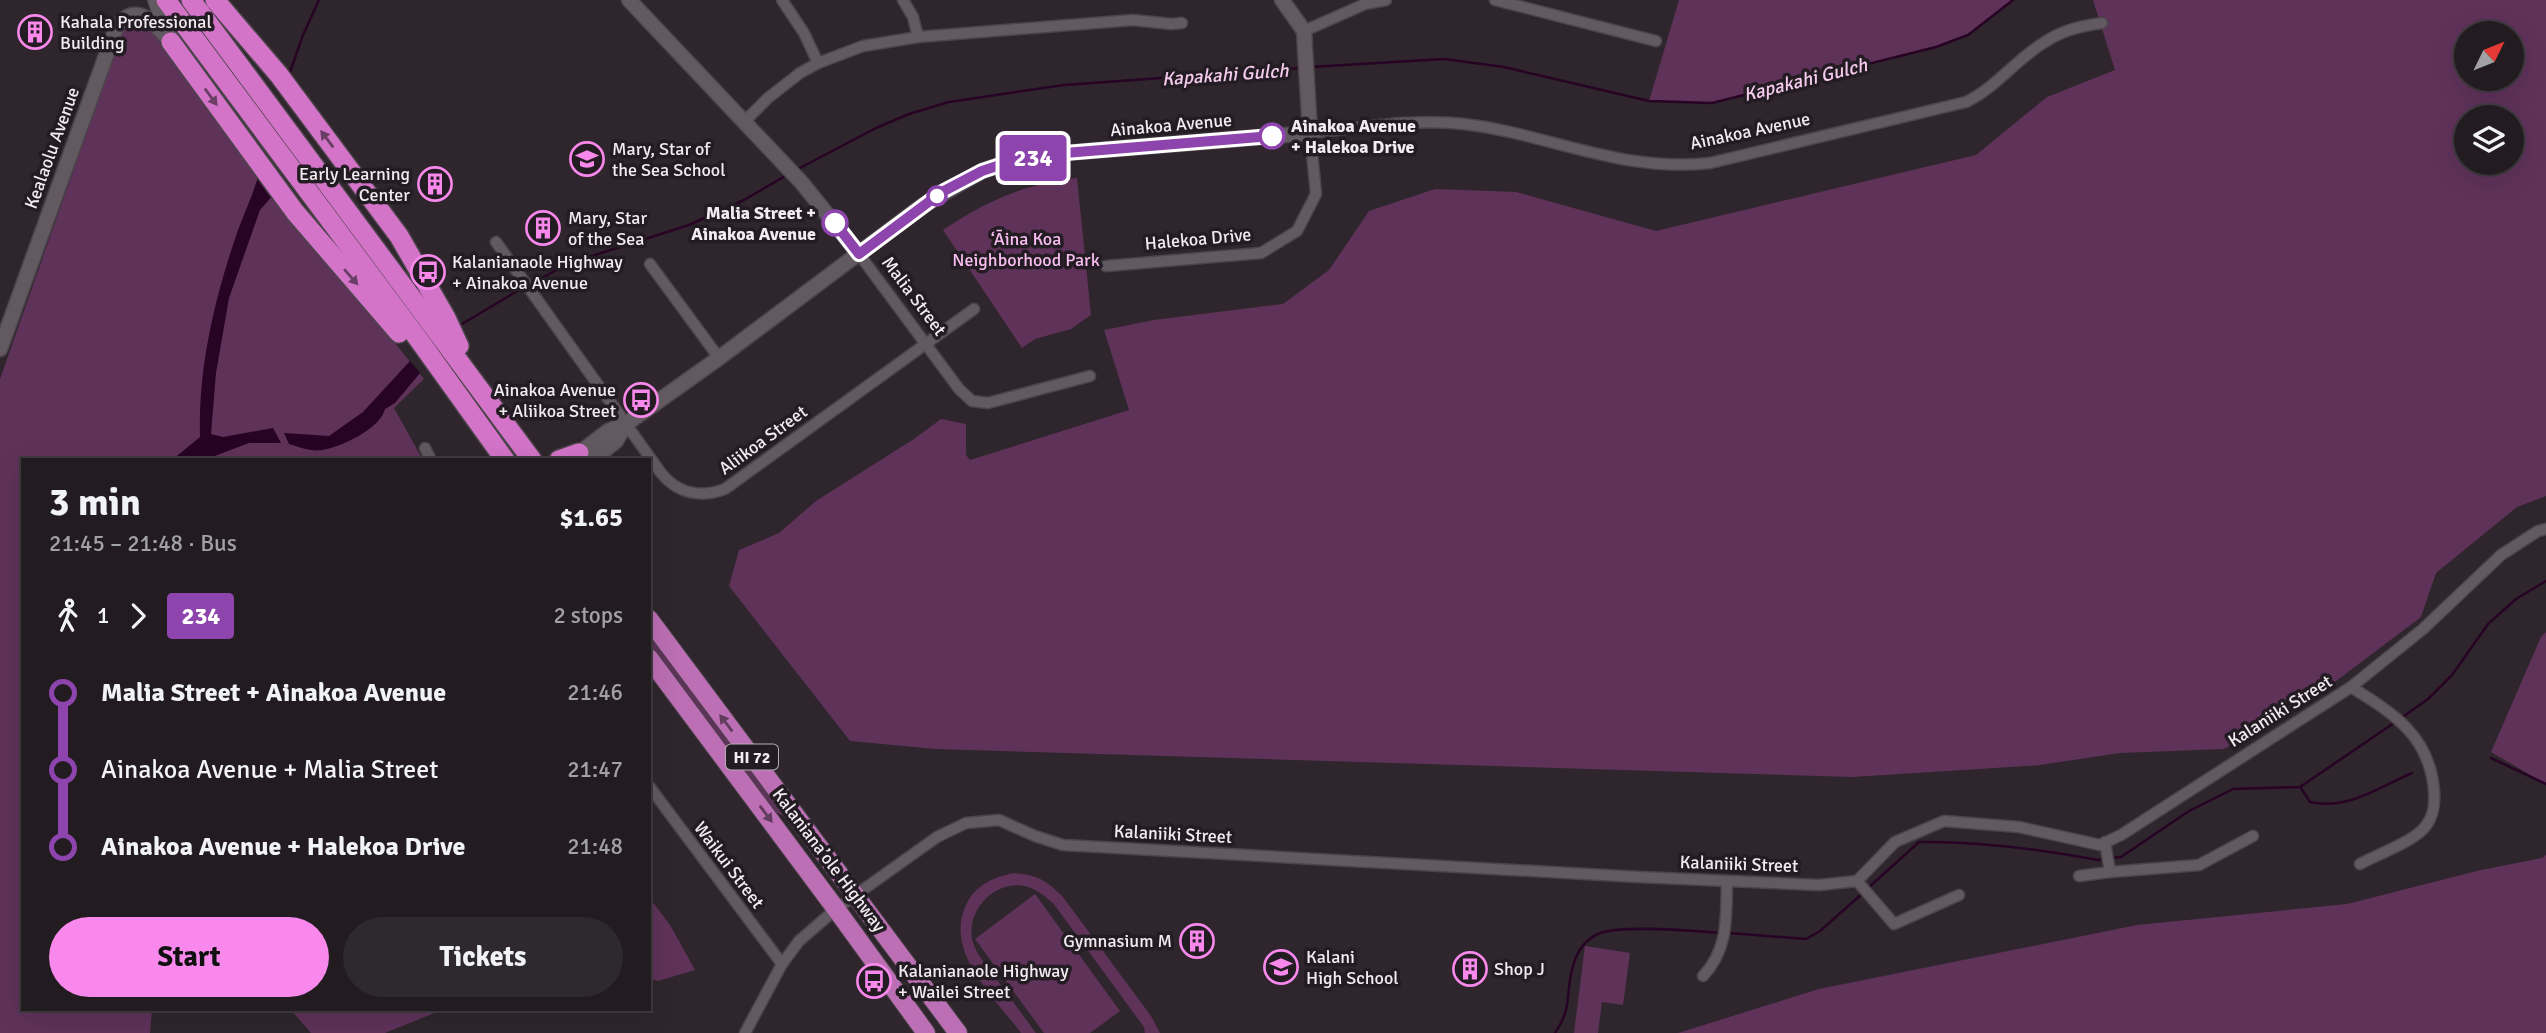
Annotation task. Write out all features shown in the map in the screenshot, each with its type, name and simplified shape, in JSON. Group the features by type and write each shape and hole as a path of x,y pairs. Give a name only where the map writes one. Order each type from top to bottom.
{"highway":[{"path":"166,0 503,458"},
{"path":"191,0 531,458"},
{"path":"215,0 279,75 399,236 446,318 477,384"},
{"path":"171,42 295,212 480,427"},
{"path":"516,438 545,458"},
{"name":"Kalaniana’ole Highway","path":"651,622 958,1033"},
{"name":"Kalaniana’ole Highway","path":"651,661 926,1033"}],"main road":[{"path":"156,0 171,42"}],"street":[{"name":"Malia Street","path":"629,0 802,183 859,254 959,389 977,403 988,403 1090,376"},
{"path":"782,0 799,24 818,63"},
{"path":"903,0 913,17 918,37"},
{"path":"1282,0 1304,31 1365,4 1386,0"},
{"path":"1495,0 1656,41"},
{"name":"Kealaolu Avenue","path":"0,349 116,28 126,17 140,13 149,18 171,42"},
{"path":"744,122 782,86 818,63 863,46 918,37 1133,20 1182,23"},
{"name":"Ainakoa Avenue","path":"587,458 608,431 626,424 719,358 942,192 982,171 1006,163 1053,154 1422,123 1462,123 1635,163 1710,163 1966,102 1993,86 2044,42 2072,29 2102,23"},
{"name":"Halekoa Drive","path":"1106,266 1261,253 1297,230 1316,194 1304,31"},
{"name":"Aliikoa Street","path":"496,242 650,458"},
{"path":"650,264 719,358"},
{"name":"Aliikoa Street","path":"651,459 673,485 692,494 714,493 737,481 974,309"},
{"path":"425,448 430,458"},
{"name":"Kalaniiki Street","path":"2105,842 2121,835 2351,687 2423,629 2501,555 2546,528"},
{"path":"2351,687 2391,712 2416,738 2431,770 2434,792 2433,813 2419,833 2360,864"},
{"name":"Waikui Street","path":"651,789 782,964"},
{"name":"Kalaniiki Street","path":"745,1033 782,964 799,941 856,894 947,832 966,823 999,820 1063,845 1727,881 1819,885 1857,881"},
{"path":"1959,895 1894,924 1857,881 1895,842 1944,821 2019,827 2100,845 2105,842 2109,863"},
{"path":"2079,876 2109,863 2199,865 2253,836"},
{"path":"1703,976 1713,966 1722,947 1726,925 1727,881"}],"green space":[{"path":"1679,0 2013,0 1968,35 1936,47 1712,103 1649,101"},
{"path":"2093,0 2546,0 2546,496 2517,507 2436,573 2421,617 2303,706 2224,749 2120,753 2040,765 1852,777 936,749 850,741 729,586 739,550 779,533 816,501 941,419 966,424 966,455 970,460 1129,410 1104,330 1154,320 1283,304 1329,270 1369,211 1435,189 1516,192 1656,231 1976,155 2047,97 2115,70"},
{"path":"137,20 155,30 344,280 424,379 394,408 422,458 21,458 21,1011 152,1011 150,1033 0,1033 0,379 125,24"},
{"name":"‘Āina Koa Neighborhood Park","path":"1077,178 1091,315 1071,329 1035,339 1022,348 943,230 1007,195 1040,184"},
{"path":"2546,632 2546,784 2491,752 2541,637"},
{"path":"651,636 786,817 775,812 733,761 651,650"},
{"path":"2546,855 2546,1033 1678,1033 1819,989 2137,925 2347,904"},
{"path":"1014,873 1041,879 1063,897 1151,1016 1160,1033 1145,1033 1144,1027 1053,903 1033,889 1014,885 994,892 985,899 974,917 972,939 978,954 1036,1033 1021,1033 975,973 962,940 961,923 966,905 974,892 986,883"},
{"path":"1035,894 1120,1011 1090,1033 1044,1033 975,939"},
{"path":"651,900 670,925 695,970 658,981 651,979"},
{"path":"1585,946 1630,953 1623,1005 1602,1002 1598,1033 1574,1033"},
{"path":"292,1011 440,1011 385,1033 311,1033"}],"shaded area":[{"path":"259,173 274,194 260,210 229,298 216,373 211,434 223,437 273,428 281,443 249,443 209,458 174,458 200,437 202,384 215,306 238,230"},
{"path":"410,361 420,373 368,430 349,441 322,450 310,450 289,444 284,433 329,436 363,412"}],"waterway":[{"path":"290,72 319,0"},
{"name":"Kapakahi Gulch","path":"1311,67 1444,59 1504,67 1649,101 1712,103 1936,47 1968,35 2013,0"},
{"name":"Kapakahi Gulch","path":"796,170 876,128 909,114 949,102 1064,85 1301,68"},
{"name":"Kapakahi Gulch","path":"530,284 570,263 689,225 744,200 787,175"},
{"name":"Kapakahi Gulch","path":"462,324 524,287"},
{"path":"2400,719 2428,699 2452,675 2488,624 2516,599 2546,581"},
{"path":"2111,858 2121,857 2189,811 2233,789 2300,787 2394,723"},
{"path":"2491,758 2546,784"},
{"path":"2301,788 2310,802 2337,803 2362,796 2412,773"},
{"path":"1868,888 1919,842 1986,844 2105,859"},
{"path":"1729,933 1806,939 1820,931 1863,893"},
{"path":"1555,1033 1564,1015 1575,961 1582,947 1598,934 1623,929 1722,933"}],"bus line":[{"name":"234","path":"835,223 859,254 942,192 982,171 1006,163 1053,154 1272,136"}],"place":[{"name":"Kahala Professional Building","path":"35,32"},
{"name":"Ainakoa Avenue + Halekoa Drive","path":"1272,136"},
{"name":"Mary, Star of the Sea School","path":"587,159"},
{"name":"Early Learning Center","path":"435,184"},
{"name":"Malia Street + Ainakoa Avenue","path":"835,223"},
{"name":"Mary, Star of the Sea","path":"543,228"},
{"name":"Kalanianaole Highway + Ainakoa Avenue","path":"428,272"},
{"name":"Ainakoa Avenue + Aliikoa Street","path":"641,400"},
{"name":"Gymnasium M","path":"1197,941"},
{"name":"Kalani High School","path":"1281,967"},
{"name":"Shop J","path":"1470,969"},
{"name":"Kalanianaole Highway + Wailei Street","path":"874,981"}]}
